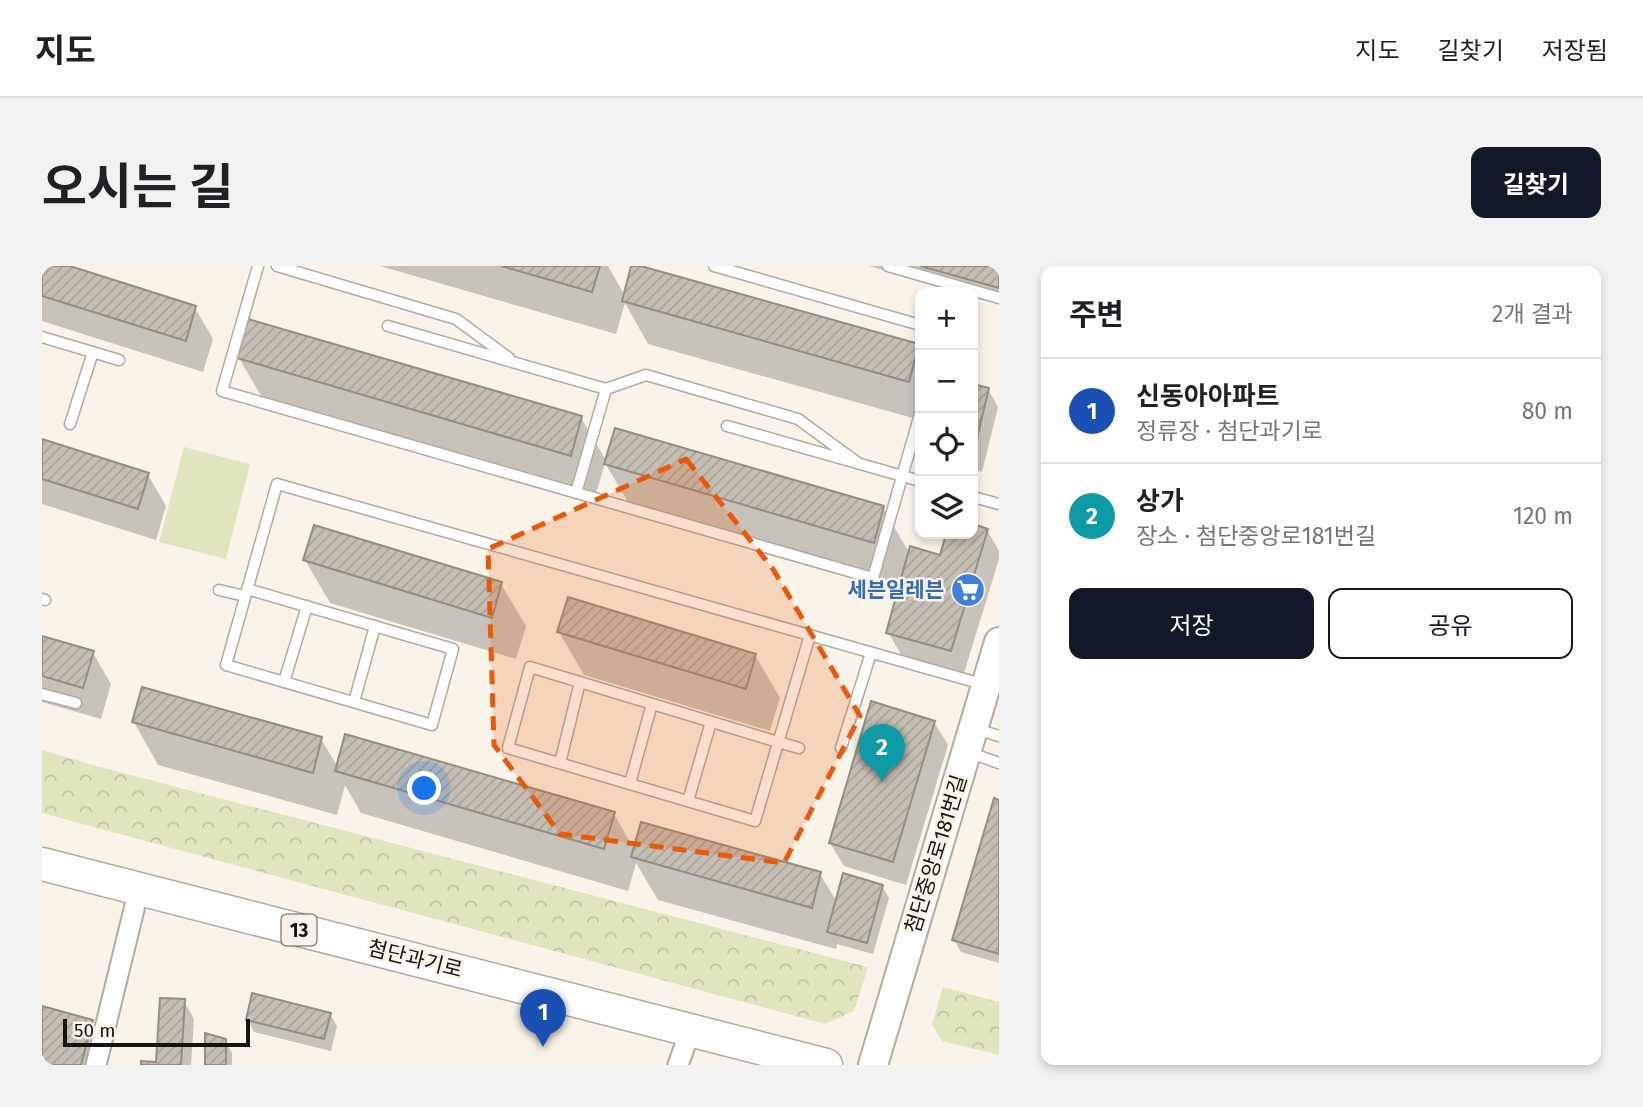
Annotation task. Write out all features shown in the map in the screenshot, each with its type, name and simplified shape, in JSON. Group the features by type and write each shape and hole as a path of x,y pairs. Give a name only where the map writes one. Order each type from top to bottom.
{"main road":[{"name":"첨단과기로","path":"42,864 826,1065"}],"street":[{"name":"첨단중앙로181번길","path":"873,1065 980,738 986,686 999,642"},
{"path":"96,1065 139,889"},
{"path":"678,1065 691,1029"}],"lane":[{"path":"258,266 222,391 873,578 915,433"},
{"path":"277,266 456,318 515,362"},
{"path":"714,266 915,324"},
{"path":"888,266 999,299"},
{"path":"388,326 606,388 646,375 798,419 858,463"},
{"path":"42,337 120,360"},
{"path":"70,424 93,352"},
{"path":"576,493 606,388"},
{"path":"727,426 915,479"},
{"path":"219,590 246,592 307,606 453,649 432,725 226,665 246,592 277,484 986,686"},
{"path":"978,498 999,504"},
{"path":"284,682 307,606"},
{"path":"354,702 375,626"},
{"path":"799,748 778,742 711,722 530,667 509,748 755,821 778,742 810,635"},
{"path":"841,748 871,653"},
{"path":"559,763 580,682"},
{"path":"42,694 76,703"},
{"path":"630,783 652,704"},
{"path":"688,801 711,722"},
{"path":"980,738 999,763"}],"highlighted area":[{"path":"686,459 773,569 860,716 784,863 560,834 494,745 488,549"}],"green space":[{"path":"184,447 250,464 226,559 159,542"},
{"path":"42,750 868,967 854,1011 825,1024 42,813"},
{"path":"943,987 999,1002 999,1055 942,1041 932,1024"}],"building":[{"path":"42,266 70,266 196,306 186,341 42,296"},
{"path":"501,266 600,266 592,292"},
{"path":"631,266 641,266 915,343 915,359 909,382 622,301"},
{"path":"920,266 999,266 999,288"},
{"path":"248,319 582,416 571,456 237,358"},
{"path":"978,385 989,388 978,433"},
{"path":"615,428 884,506 874,543 604,464"},
{"path":"42,439 149,473 138,509 42,479"},
{"path":"314,525 502,582 492,618 303,560"},
{"path":"978,526 988,529 951,651 886,633 910,546 940,555 945,539 978,539"},
{"path":"568,597 756,654 746,689 557,632"},
{"path":"42,636 94,651 83,688 42,676"},
{"path":"142,687 322,737 313,773 132,722"},
{"path":"871,701 935,721 893,862 829,843"},
{"path":"345,734 615,812 604,849 335,771"},
{"path":"994,798 999,800 999,954 952,940"},
{"path":"641,822 821,872 812,908 631,857"},
{"path":"843,873 883,885 867,943 827,932"},
{"path":"252,993 331,1013 324,1039 246,1020"},
{"path":"160,998 185,999 181,1065 141,1065 141,1061 156,1062"},
{"path":"42,1006 93,1020 81,1065 42,1065"},
{"path":"205,1033 226,1039 226,1065 205,1065"}],"place":[{"name":"세븐일레븐","path":"968,590"},
{"name":"상가","path":"882,782"},
{"name":"신동아아파트","path":"543,1047"}]}
